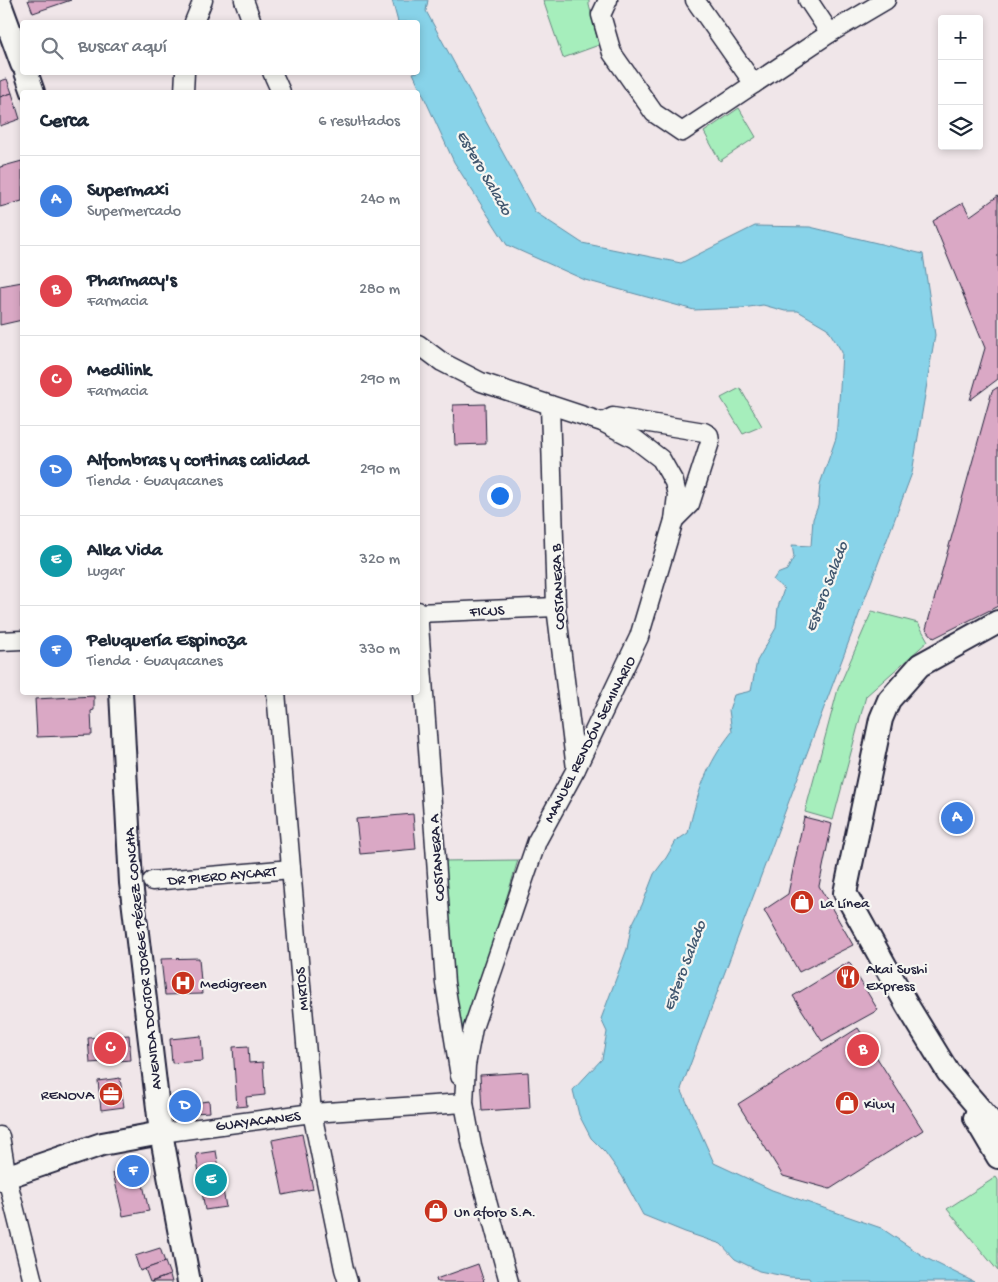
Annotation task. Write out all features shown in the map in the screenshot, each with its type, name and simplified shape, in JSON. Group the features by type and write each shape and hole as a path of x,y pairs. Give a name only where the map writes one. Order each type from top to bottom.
{"street":[{"path":"195,20 204,0"},
{"path":"244,0 251,20"},
{"path":"608,0 601,15 612,53 654,112 682,132 830,33 886,0"},
{"path":"695,0 754,84"},
{"path":"808,0 830,33"},
{"path":"0,4 20,59"},
{"path":"27,75 32,90"},
{"path":"273,75 280,90"},
{"name":"MANUEL RENDÓN SEMINARIO","path":"420,346 466,375 506,391 602,422 635,439 668,468 676,488 677,501 674,520 639,637 576,769 537,841 481,1004 468,1050 464,1104 472,1146 509,1282"},
{"name":"COSTANERA B","path":"550,405 556,607 576,769"},
{"path":"602,422 613,417 704,432 709,435 710,442 690,504 674,520"},
{"name":"FICUS","path":"420,613 556,607"},
{"path":"998,622 920,665 889,700 881,719 845,893 908,1005 998,1157"},
{"path":"0,642 20,640"},
{"name":"COSTANERA A","path":"420,640 445,983 464,1104"},
{"name":"AVENIDA DOCTOR JORGE PÉREZ CONCHA","path":"121,695 131,883 161,1133 189,1282"},
{"name":"MIRTOS","path":"276,695 312,1114 348,1282"},
{"name":"DR PIERO AYCART","path":"152,881 291,869"},
{"path":"948,1072 998,1130"},
{"name":"GUAYACANES","path":"4,1179 102,1144 161,1133 312,1114 464,1104"},
{"path":"0,1136 4,1179 33,1282"}],"green space":[{"path":"543,0 589,0 599,45 563,58"},
{"path":"739,108 756,137 720,161 704,132"},
{"path":"740,388 762,426 743,434 721,398"},
{"path":"872,611 918,623 928,641 866,696 833,820 805,812 838,689"},
{"path":"518,860 458,1059 442,861"},
{"path":"996,1177 998,1180 998,1271 947,1209"}],"water":[{"name":"Estero Salado","path":"392,0 428,0 426,11 535,212 582,243 681,263 755,226 810,227 923,254 935,335 912,473 681,1089 714,1163 772,1190 881,1228 926,1258 974,1282 811,1282 809,1278 789,1277 759,1271 735,1259 721,1244 643,1215 622,1176 605,1152 591,1138 579,1115 573,1090 602,1059 607,1032 601,1019 627,949 631,927 654,874 676,841 688,833 695,805 709,768 732,732 729,710 734,695 751,691 757,661 776,628 778,607 784,589 773,580 777,574 787,570 794,557 792,545 811,546 813,519 818,506 820,484 836,438 842,352 827,328 798,311 785,311 763,305 694,310 585,280 507,245 454,162 414,75 420,75 420,20 397,20"}],"building":[{"path":"28,0 71,0 33,13"},
{"path":"7,79 12,93 0,97 0,81"},
{"path":"12,93 20,119 0,126 0,97"},
{"path":"20,162 20,202 0,207 0,167"},
{"path":"998,196 998,379 970,400 985,348 933,221 963,203 970,216"},
{"path":"20,282 20,320 0,325 0,286"},
{"path":"998,387 998,606 934,638 926,629 992,391"},
{"path":"485,404 486,444 455,445 453,405"},
{"path":"94,696 94,710 91,711 92,735 37,737 35,699"},
{"path":"413,814 416,849 360,854 356,819"},
{"name":"La Línea","path":"804,817 832,824 819,886 853,945 799,972 764,910 788,894"},
{"path":"199,958 202,994 165,995 161,959"},
{"path":"849,962 878,1010 822,1041 793,996"},
{"path":"858,1028 923,1130 830,1189 783,1176 738,1104"},
{"path":"129,1035 131,1060 90,1063 88,1038"},
{"path":"201,1036 203,1061 172,1063 170,1039"},
{"path":"248,1046 249,1063 263,1062 265,1095 246,1097 247,1106 237,1107 233,1047"},
{"path":"528,1072 530,1108 482,1111 480,1075"},
{"name":"RENOVA","path":"120,1078 124,1107 101,1110 98,1081"},
{"path":"192,1097 194,1113 179,1114 176,1099"},
{"path":"209,1101 210,1112 194,1113 192,1103"},
{"path":"302,1134 313,1189 283,1195 272,1140"},
{"path":"216,1151 226,1207 205,1210 196,1154"},
{"path":"139,1167 149,1211 123,1216 113,1173"},
{"path":"160,1248 165,1262 140,1271 135,1256"},
{"path":"165,1262 170,1275 150,1282 145,1269"},
{"path":"478,1264 484,1282 437,1282 436,1279"},
{"path":"170,1275 172,1282 151,1282"}],"place":[{"name":"Supermaxi","path":"957,818"},
{"name":"La Línea","path":"802,902"},
{"name":"Akai Sushi Express","path":"848,977"},
{"name":"Medigreen","path":"183,983"},
{"name":"Medilink","path":"110,1048"},
{"name":"Pharmacy's","path":"863,1050"},
{"name":"RENOVA","path":"111,1094"},
{"name":"Kiwy","path":"847,1103"},
{"name":"Alfombras y cortinas calidad","path":"185,1106"},
{"name":"Peluquería Espinoza","path":"133,1171"},
{"name":"Alka Vida","path":"211,1180"},
{"name":"Un aforo S.A.","path":"436,1211"}]}
